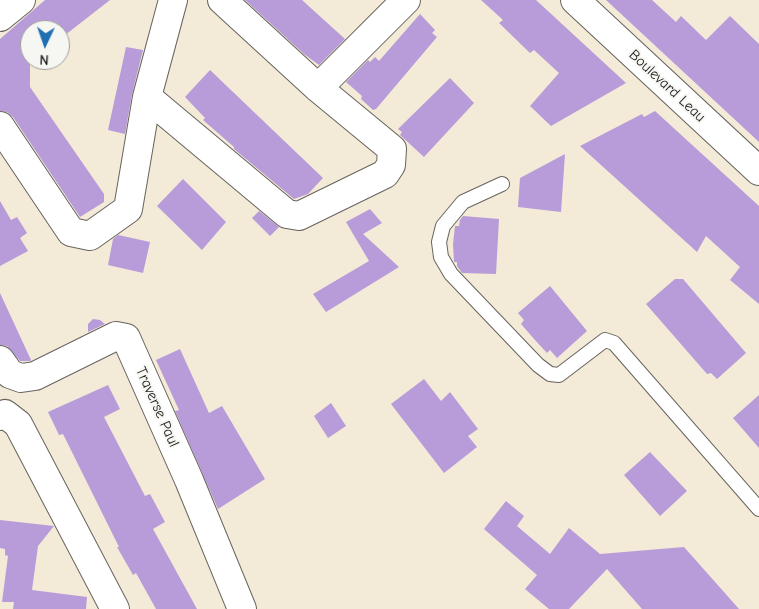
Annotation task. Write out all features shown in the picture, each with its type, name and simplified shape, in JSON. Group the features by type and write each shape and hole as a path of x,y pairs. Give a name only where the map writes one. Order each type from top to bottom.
{"street":[{"path":"0,17 21,0"},
{"path":"0,126 71,232 90,236 128,209 147,97 172,0"},
{"path":"147,97 287,214 299,216 386,174 391,165 392,148 318,88 222,0"},
{"path":"318,88 406,0"},
{"name":"Boulevard Leau","path":"575,0 759,171"},
{"name":"Traverse Paul","path":"0,360 10,374 21,378 35,376 116,336 126,338 189,480 242,609"},
{"path":"0,416 5,414 18,424 115,609"}],"lane":[{"path":"502,184 462,202 443,226 438,242 441,257 451,274 538,365 550,374 559,375 604,340 614,344 759,509"}],"building":[{"path":"45,0 110,0 70,31 70,20 22,20"},
{"path":"245,0 302,0 345,39 319,65 304,54"},
{"path":"481,0 536,0 626,83 551,126 530,106 559,73 534,50 530,53 499,23 503,20"},
{"path":"606,0 652,0 676,22 681,16 706,40 730,16 759,44 759,142"},
{"path":"420,14 435,30 432,33 437,37 376,109 373,110 361,99 362,96 346,82 368,60 370,62 375,57 379,61"},
{"path":"20,22 20,70 30,70 30,87 104,194 104,202 80,217 13,117 7,112 0,111 0,39"},
{"path":"126,47 143,50 132,94 125,134 108,130"},
{"path":"210,70 323,178 308,194 294,199 234,149 203,120 205,118 185,97"},
{"path":"450,78 474,103 424,157 400,135 402,132 398,129"},
{"path":"655,111 759,206 759,304 730,280 740,267 706,236 697,252 580,146 642,114 644,117"},
{"path":"565,154 561,212 518,207 520,178"},
{"path":"183,179 226,222 202,250 157,206"},
{"path":"0,201 11,220 17,217 27,233 20,238 28,251 0,266"},
{"path":"370,209 382,223 363,234 399,267 326,312 313,294 369,261 346,222"},
{"path":"259,211 279,227 270,236 252,218"},
{"path":"463,216 499,219 496,274 462,273 457,266 457,262 454,262 455,226 459,226"},
{"path":"118,235 150,242 143,273 108,265 113,239"},
{"path":"675,279 683,279 746,353 717,379 711,373 707,374 646,304"},
{"path":"550,286 587,331 557,358 550,350 547,353 521,324 524,320 518,313"},
{"path":"0,293 30,361 20,361 7,346 0,345"},
{"path":"93,319 100,320 105,324 88,332 88,324"},
{"path":"180,349 209,413 222,406 265,479 218,509 175,411 179,410 156,360"},
{"path":"424,379 441,401 450,392 478,429 468,436 477,447 444,473 391,404"},
{"path":"108,385 120,409 104,417 145,496 150,494 165,522 153,529 197,609 156,609 136,573 133,575 117,547 119,547 63,434 59,435 48,412"},
{"path":"759,395 759,448 733,418"},
{"path":"331,403 346,426 328,438 314,416"},
{"path":"650,452 687,491 660,516 624,475"},
{"path":"506,501 524,516 517,526 550,554 569,528 600,554 684,547 739,609 642,609 607,569 569,609 549,609 525,589 537,575 484,529"},
{"path":"0,520 54,526 38,546 32,590 87,597 86,609 13,609 14,602 2,602 8,556 5,555 5,549 0,548"}]}
